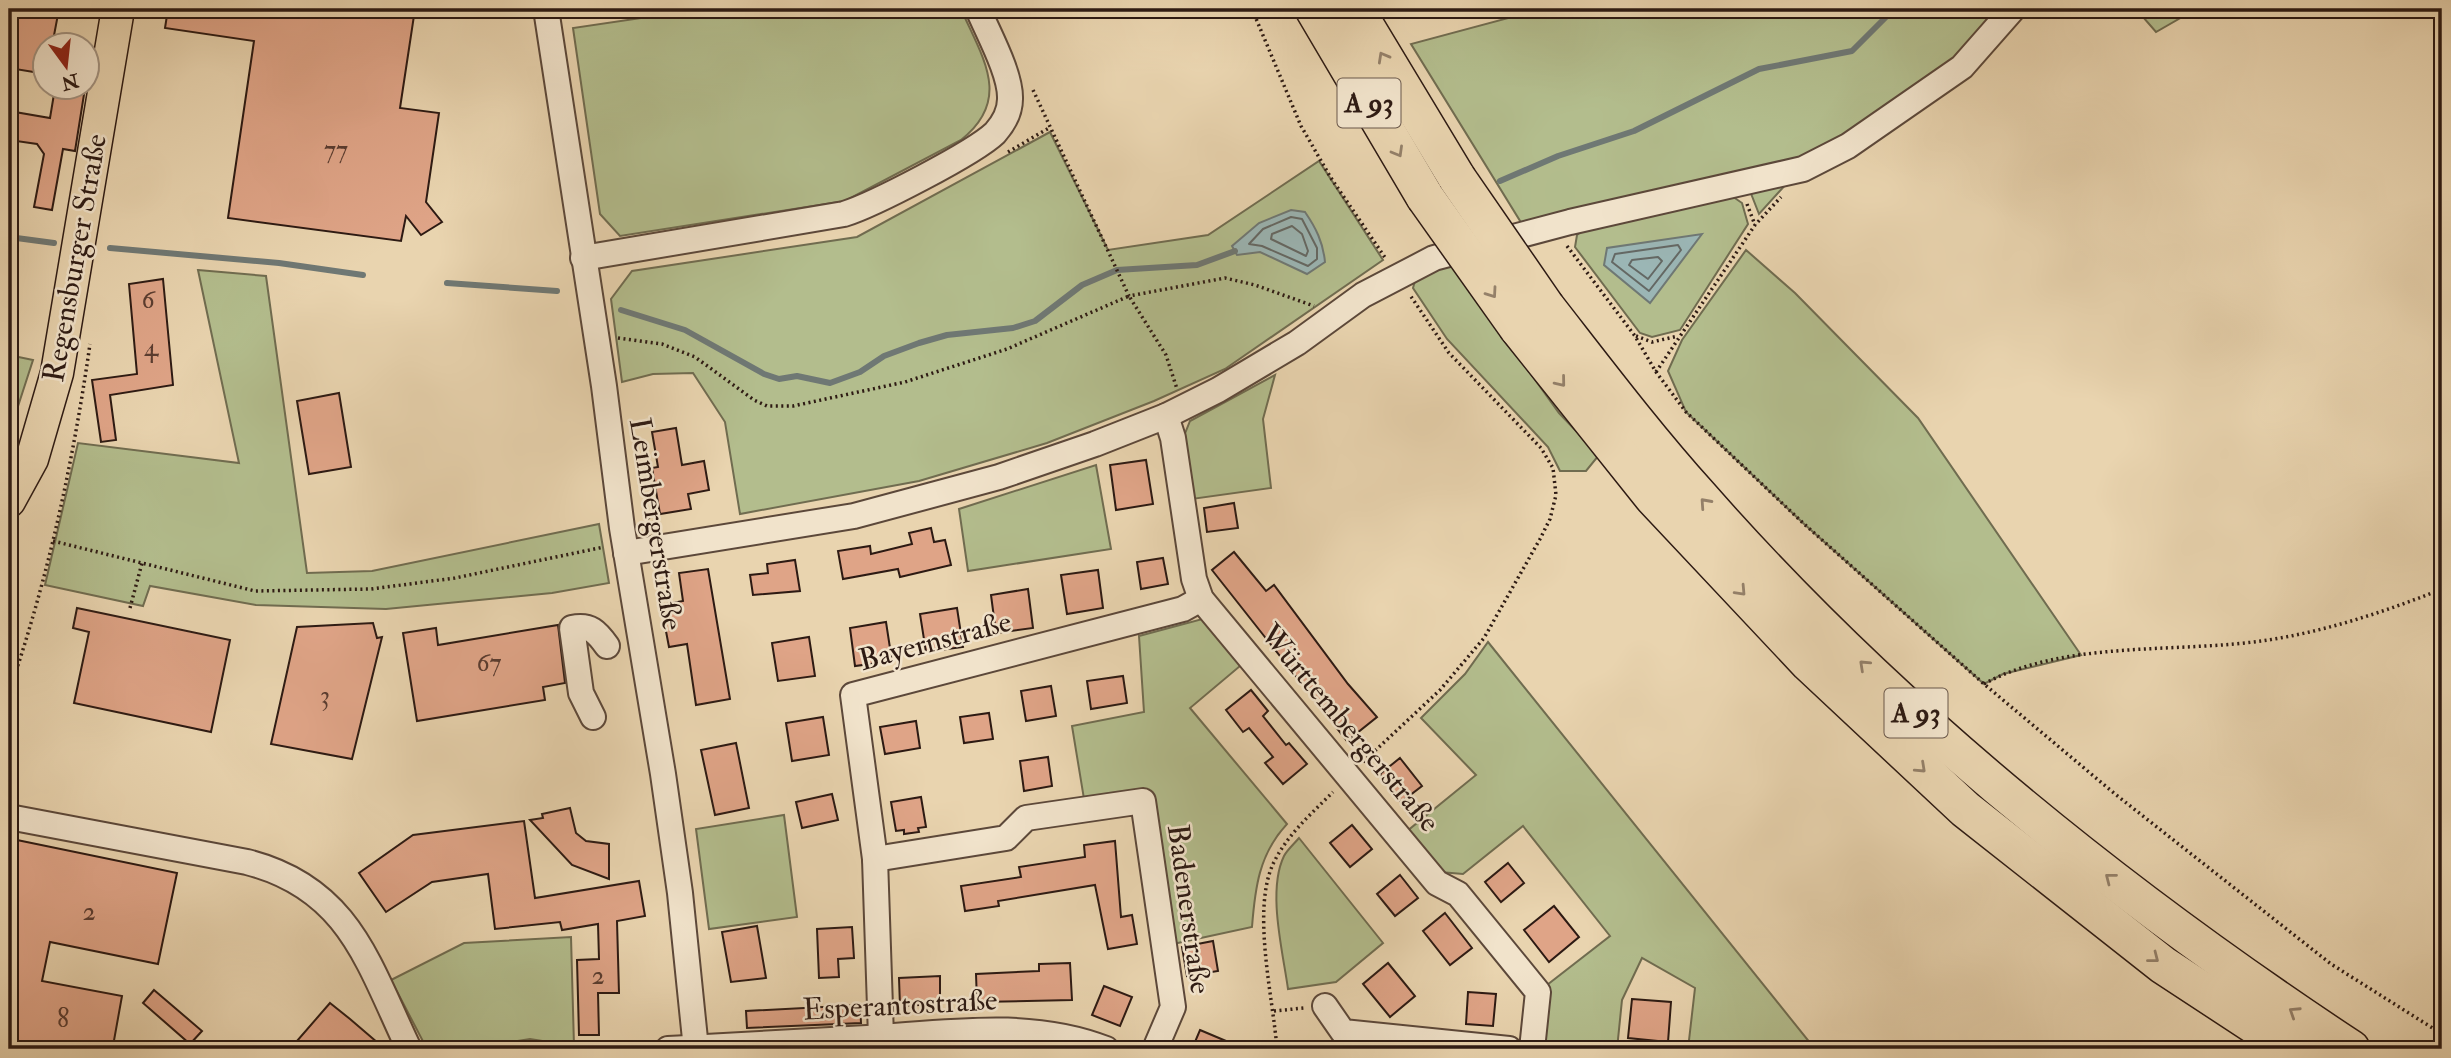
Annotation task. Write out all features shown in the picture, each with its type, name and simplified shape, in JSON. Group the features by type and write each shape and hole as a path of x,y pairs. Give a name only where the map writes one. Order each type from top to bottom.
{"highway":[{"name":"A 93","path":"1314,9 1424,197 1518,328 1653,497 1838,691 1965,809 2163,965 2291,1049"},
{"name":"A 93","path":"1355,9 1457,178 1546,307 1698,495 1744,545 1823,627 1965,760 2049,831 2172,926 2351,1049"}],"main road":[{"name":"Regensburger Straße","path":"9,501 32,459 57,373 118,9"}],"street":[{"name":"Leimbergerstraße","path":"546,9 678,880 696,1048"},
{"path":"583,258 844,214 868,205 986,140 1004,121 1010,98 1004,72 978,9"},
{"path":"627,549 831,520 911,502 1048,461 1166,416 1267,363 1397,275 1434,258 1556,226 1803,169 1848,146 1962,67 2013,9"},
{"name":"Württembergerstraße","path":"1166,416 1173,438 1194,579 1201,599 1437,883 1458,894 1538,992 1532,1049"},
{"name":"Bayernstraße","path":"873,1041 875,859 853,695 1183,609 1201,599"},
{"path":"593,716 581,693 572,628 589,627 597,632 607,646"},
{"name":"Badenerstraße","path":"875,859 1006,838 1026,818 1143,801 1173,1007 1155,1049"},
{"path":"9,817 247,862 276,870 297,880 332,909 356,938 409,1049"},
{"path":"1325,1006 1343,1032 1509,1049"},
{"name":"Esperantostraße","path":"668,1049 873,1041 985,1031 1037,1032 1074,1038 1106,1049"}],"path":[{"path":"1252,9 1301,126 1331,178 1449,353 1541,448 1553,468 1556,495 1545,529 1484,638 1440,690 1349,776 1286,841 1273,864 1262,912 1277,1049"},
{"path":"1004,155 1049,128 1129,296 1166,355 1178,393"},
{"path":"1656,372 1755,225 1803,169"},
{"path":"1556,226 1564,242 1635,336 1656,372 1686,412 1803,523 1984,684 2115,794 2331,964 2442,1034"},
{"path":"616,338 635,338 673,348 695,357 754,400 767,406 793,407 905,382 1007,349 1129,296 1225,278 1255,285 1319,308 1308,316"},
{"path":"614,325 618,349"},
{"path":"9,692 67,485 91,334"},
{"path":"1635,336 1652,342 1680,335"},
{"path":"53,541 255,591 371,589 627,549 641,509 647,520 663,530"},
{"path":"130,608 142,563"},
{"path":"1984,684 2003,674 2081,655 2269,640 2395,608 2442,589"},
{"path":"1274,1011 1325,1006"}],"green space":[{"path":"702,9 961,9 984,61 988,77 986,109 977,125 961,140 845,201 620,236 600,214 573,28"},
{"path":"1542,9 2004,9 1958,62 1801,162 1522,224 1411,44"},
{"path":"2136,9 2196,9 2156,32"},
{"path":"1050,132 1108,250 1208,235 1319,161 1383,260 1225,369 1154,401 1047,443 919,481 740,514 725,422 693,373 653,374 622,382 611,299 632,271 857,237"},
{"path":"1788,182 1759,214 1750,191"},
{"path":"1729,194 1742,203 1748,224 1680,330 1652,337 1640,333 1575,247 1577,235 1585,228"},
{"path":"1746,250 1795,293 1918,418 2081,655 2003,674 1984,684 1803,523 1686,412 1668,371 1682,340"},
{"path":"1451,263 1559,413 1599,455 1586,471 1560,471 1548,447 1447,339 1413,288 1416,277"},
{"path":"198,270 266,276 307,573 372,571 599,524 609,583 552,593 386,609 256,605 150,586 143,606 45,585 78,443 239,463"},
{"path":"9,355 33,360 9,434"},
{"path":"1275,375 1263,419 1271,488 1192,499 1180,446 1190,421"},
{"path":"1096,465 1111,549 968,571 959,509"},
{"path":"1206,618 1246,661 1190,708 1287,824 1264,859 1257,885 1252,927 1173,944 1149,790 1084,799 1072,726 1144,712 1139,636"},
{"path":"1488,642 1815,1049 1688,1049 1695,988 1642,958 1622,1000 1617,1049 1532,1049 1538,992 1610,936 1523,826 1463,874 1440,872 1406,832 1476,775 1421,718 1465,674"},
{"path":"784,815 797,917 709,929 696,829"},
{"path":"1299,838 1383,943 1336,982 1288,989 1276,904 1277,886 1284,856"},
{"path":"571,937 574,1046 530,1039 468,1049 427,1049 391,980 464,943"}],"water":[{"path":"1291,210 1305,212 1309,218 1321,242 1325,262 1307,274 1260,252 1237,255 1232,246 1259,223"},
{"path":"1702,234 1650,303 1604,265 1607,248"}],"building":[{"path":"15,9 59,9 55,32 32,32 32,72 9,68 9,45"},
{"path":"168,9 415,9 400,108 439,113 426,202 442,222 421,235 406,216 401,241 228,218 254,41 165,28"},
{"path":"53,102 83,102 75,151 63,149 52,210 34,207 44,154 37,144 9,140 9,111 50,118"},
{"path":"163,279 173,385 110,395 116,440 101,442 92,380 137,374 129,284"},
{"path":"339,393 351,467 309,474 297,401"},
{"path":"676,428 682,465 704,461 709,490 688,494 691,509 660,514 652,468 658,467 652,432"},
{"path":"1146,460 1153,504 1116,510 1110,465"},
{"path":"1234,503 1238,528 1207,532 1204,508"},
{"path":"931,528 934,542 945,540 951,565 900,577 898,569 843,579 838,551 870,546 871,554 912,544 909,533"},
{"path":"1234,552 1266,591 1274,585 1348,684 1377,717 1347,741 1212,570"},
{"path":"1163,558 1168,584 1141,589 1137,562"},
{"path":"795,560 800,591 753,595 750,575 768,573 767,564"},
{"path":"708,569 730,699 696,705 687,644 669,647 661,605 683,601 679,573"},
{"path":"1098,570 1103,608 1067,614 1061,575"},
{"path":"1028,589 1033,628 996,633 991,595"},
{"path":"77,608 230,640 211,732 74,703 89,632 73,628"},
{"path":"957,608 963,647 926,652 920,614"},
{"path":"886,622 892,661 855,666 850,628"},
{"path":"373,623 377,638 382,637 352,759 271,744 297,627"},
{"path":"558,625 565,683 543,687 545,700 417,721 403,633 436,628 438,645"},
{"path":"809,637 815,676 778,681 772,643"},
{"path":"1123,676 1127,703 1091,709 1087,681"},
{"path":"1051,686 1056,716 1026,721 1021,691"},
{"path":"1251,690 1268,711 1263,716 1286,745 1289,743 1307,764 1283,784 1265,763 1273,757 1249,728 1243,732 1226,710"},
{"path":"989,713 993,739 964,743 960,717"},
{"path":"823,717 829,755 792,761 786,723"},
{"path":"916,721 920,748 885,754 880,727"},
{"path":"736,743 749,808 715,815 701,750"},
{"path":"1048,757 1052,786 1024,791 1020,761"},
{"path":"1400,758 1422,786 1401,802 1380,774"},
{"path":"832,794 838,820 802,828 796,802"},
{"path":"921,797 926,827 918,828 919,832 904,834 904,830 896,831 891,802"},
{"path":"570,808 576,833 586,841 609,844 609,879 572,865 530,820 543,818 542,814"},
{"path":"524,821 535,898 639,881 645,916 617,921 619,993 598,993 599,1035 579,1035 577,960 599,959 598,924 562,930 560,922 495,929 488,874 432,882 386,912 359,873 413,835"},
{"path":"1352,825 1372,849 1350,867 1330,843"},
{"path":"17,840 177,873 158,964 50,942 42,981 122,996 113,1046 98,1043 96,1049 52,1049 9,1041 9,882"},
{"path":"1115,841 1121,917 1132,915 1137,944 1108,949 1095,885 998,901 999,906 965,911 961,886 1021,877 1019,867 1085,857 1084,845"},
{"path":"1508,863 1524,883 1501,902 1485,882"},
{"path":"1400,875 1418,898 1395,916 1377,894"},
{"path":"1554,906 1579,937 1549,962 1524,930"},
{"path":"1445,913 1472,948 1450,965 1423,931"},
{"path":"757,926 766,978 731,982 722,932"},
{"path":"852,927 854,958 838,959 839,977 819,978 817,929"},
{"path":"1213,941 1218,971 1187,976 1182,947"},
{"path":"1070,963 1072,1000 977,1002 976,974 1039,971 1039,964"},
{"path":"1388,963 1415,996 1390,1017 1363,984"},
{"path":"940,976 940,1004 900,1006 899,978"},
{"path":"1104,986 1132,997 1120,1026 1092,1015"},
{"path":"154,990 202,1031 190,1044 143,1003"},
{"path":"1468,992 1496,994 1493,1026 1466,1024"},
{"path":"1632,999 1671,1002 1668,1042 1628,1038"},
{"path":"330,1003 350,1019 385,1049 290,1049"},
{"path":"860,1005 861,1023 747,1028 746,1011"},
{"path":"1200,1030 1245,1049 1192,1049"}],"waterway":[{"path":"1500,181 1558,156 1634,131 1759,69 1852,51 1894,9 1900,9"},
{"path":"9,237 54,243"},
{"path":"110,248 279,263 363,275"},
{"path":"621,310 685,330 764,374 779,379 797,376 830,383 860,372 884,356 919,343 947,335 1013,328 1035,321 1082,285 1117,270 1197,265 1235,251"},
{"path":"447,283 557,291"}]}
